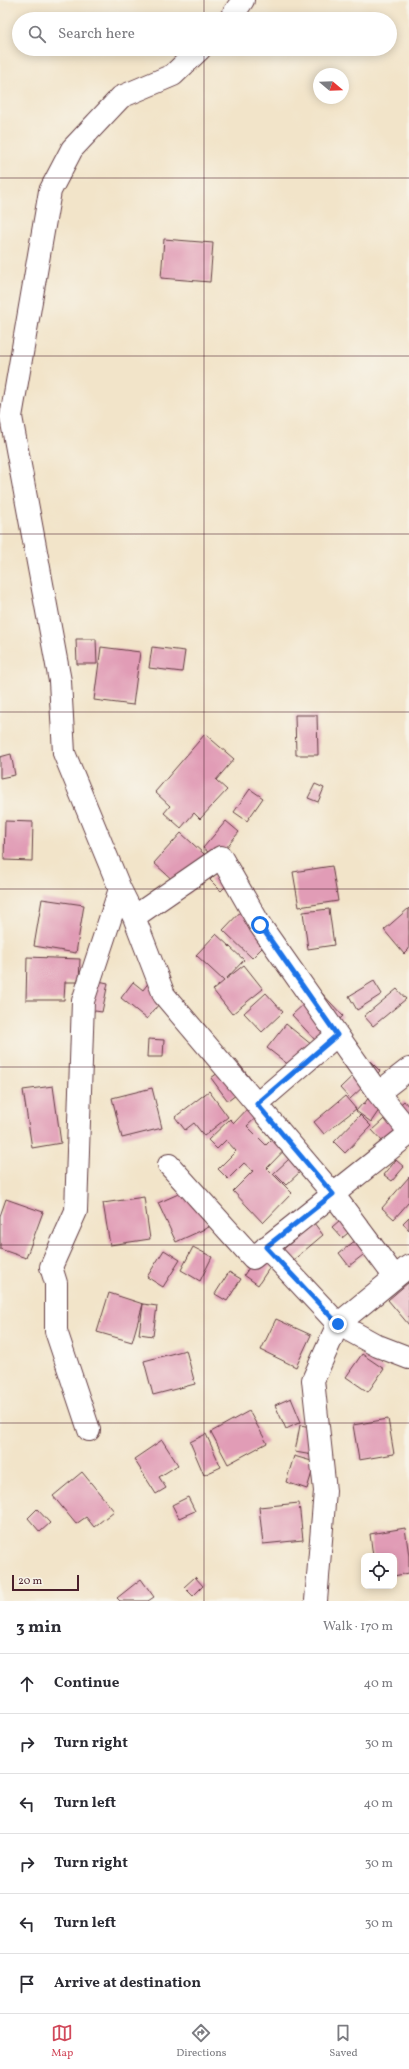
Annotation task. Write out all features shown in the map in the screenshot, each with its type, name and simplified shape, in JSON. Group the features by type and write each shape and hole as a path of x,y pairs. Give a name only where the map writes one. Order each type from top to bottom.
{"street":[{"path":"235,12 243,0"},
{"path":"193,56 173,76 121,97 72,149 50,191 5,417 60,681 64,753 120,889 134,917 164,995 333,1194 402,1271 338,1324 313,1380 325,1491 316,1601"},
{"path":"134,917 221,857 260,925 378,1093 409,1131"},
{"path":"89,1430 56,1331 56,1283 51,1267 76,1211 83,1001 120,889"},
{"path":"257,1104 337,1035"},
{"path":"378,1093 409,1069"},
{"path":"169,1165 253,1258 409,1134"},
{"path":"266,1247 338,1324 378,1346 409,1358"}],"building":[{"path":"164,239 213,243 210,282 161,278"},
{"path":"76,639 96,639 97,664 77,664"},
{"path":"101,647 140,652 133,705 94,700"},
{"path":"152,647 185,651 182,672 149,668"},
{"path":"295,715 317,715 318,755 296,755"},
{"path":"205,734 234,759 216,780 227,790 200,819 194,813 181,828 164,813 170,806 155,792"},
{"path":"11,754 15,775 0,778 0,757"},
{"path":"315,784 324,788 318,802 308,798"},
{"path":"250,789 263,798 247,821 234,812"},
{"path":"5,821 33,822 32,861 4,860"},
{"path":"226,821 239,832 217,859 203,848"},
{"path":"181,833 215,864 188,894 154,863"},
{"path":"332,866 338,901 299,907 293,872"},
{"path":"221,869 232,880 221,891 210,880"},
{"path":"42,899 84,905 76,953 34,946"},
{"path":"246,906 275,935 252,958 223,930"},
{"path":"409,908 409,949 404,954 384,930"},
{"path":"329,909 334,945 308,949 303,912"},
{"path":"216,934 244,960 226,979 244,965 263,989 232,1014 213,990 224,981 196,955"},
{"path":"27,957 80,959 79,982 65,982 64,1000 26,1000"},
{"path":"153,977 170,990 147,1019 121,998 133,982 143,990"},
{"path":"94,980 108,983 102,1012 88,1010"},
{"path":"374,981 382,994 357,1010 349,996"},
{"path":"397,989 406,999 373,1026 364,1016"},
{"path":"319,990 343,1016 316,1041 292,1015"},
{"path":"266,993 283,1012 262,1032 244,1013"},
{"path":"286,1024 312,1045 294,1069 267,1048"},
{"path":"148,1039 164,1040 163,1057 147,1057"},
{"path":"236,1060 253,1082 228,1101 211,1078"},
{"path":"369,1060 380,1071 350,1099 340,1088"},
{"path":"382,1079 394,1088 371,1122 356,1111 363,1103 364,1104"},
{"path":"53,1086 61,1143 32,1148 23,1090"},
{"path":"152,1088 162,1128 122,1138 112,1098"},
{"path":"209,1091 228,1117 204,1136 194,1123 185,1130 175,1117"},
{"path":"345,1096 356,1109 324,1134 314,1122"},
{"path":"404,1101 409,1107 409,1120 383,1142 372,1130"},
{"path":"252,1104 261,1113 247,1126 266,1145 286,1125 298,1136 267,1168 292,1193 263,1223 233,1191 253,1171 244,1163 228,1179 218,1169 236,1151 226,1140 217,1149 208,1140 230,1119 234,1123"},
{"path":"360,1115 371,1126 345,1153 334,1142"},
{"path":"303,1146 315,1158 286,1185 274,1173"},
{"path":"396,1160 404,1167 392,1181 384,1175"},
{"path":"409,1177 409,1202 394,1219 382,1208"},
{"path":"192,1188 209,1227 176,1242 158,1203"},
{"path":"144,1197 150,1239 110,1245 103,1203"},
{"path":"6,1199 43,1212 26,1258 0,1249 0,1216"},
{"path":"354,1208 364,1220 342,1238 332,1227"},
{"path":"409,1217 409,1230 403,1223"},
{"path":"314,1223 323,1235 291,1262 281,1251"},
{"path":"372,1228 382,1240 349,1266 339,1253"},
{"path":"193,1247 212,1257 200,1281 181,1270"},
{"path":"164,1250 180,1260 163,1287 147,1277"},
{"path":"260,1252 274,1261 258,1285 244,1275"},
{"path":"229,1272 241,1279 227,1301 215,1294"},
{"path":"409,1282 409,1325 388,1300"},
{"path":"109,1293 143,1304 132,1342 97,1332"},
{"path":"143,1304 157,1306 153,1336 139,1334"},
{"path":"276,1319 311,1335 296,1367 261,1350"},
{"path":"186,1350 195,1384 153,1395 144,1361"},
{"path":"362,1354 384,1369 368,1392 346,1377"},
{"path":"291,1398 301,1422 286,1429 275,1405"},
{"path":"249,1411 267,1443 228,1464 211,1432"},
{"path":"388,1419 394,1454 359,1460 353,1425"},
{"path":"300,1425 328,1430 324,1457 295,1452"},
{"path":"206,1434 221,1467 204,1475 190,1442"},
{"path":"162,1440 178,1465 159,1477 166,1488 156,1494 134,1459"},
{"path":"294,1456 315,1462 307,1489 286,1482"},
{"path":"82,1472 114,1511 94,1527 86,1517 76,1524 53,1496"},
{"path":"188,1497 195,1511 179,1518 172,1505"},
{"path":"299,1503 303,1540 263,1544 259,1507"},
{"path":"37,1509 50,1523 40,1532 28,1518"},
{"path":"405,1528 409,1556 409,1573 397,1575 397,1553 373,1553 370,1534"},
{"path":"195,1577 203,1586 193,1596 184,1587"},
{"path":"141,1579 154,1597 148,1601 120,1601 117,1598"}],"route":[{"path":"260,925 337,1035 257,1104 333,1194 266,1247 338,1324"}]}
